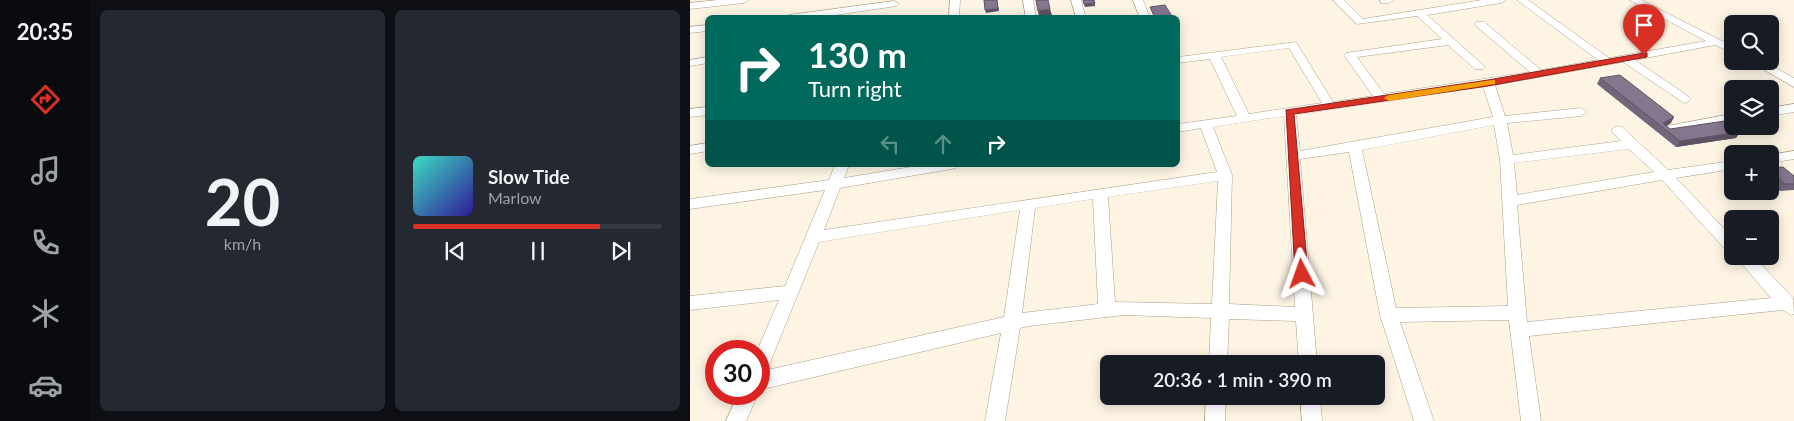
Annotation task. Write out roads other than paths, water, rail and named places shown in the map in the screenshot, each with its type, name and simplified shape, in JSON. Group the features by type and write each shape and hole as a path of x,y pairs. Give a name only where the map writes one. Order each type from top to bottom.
{"street":[{"path":"690,6 744,0"},
{"path":"954,15 955,0"},
{"path":"1028,0 1030,15"},
{"path":"1076,0 1080,15"},
{"path":"1138,0 1144,15"},
{"path":"1338,0 1361,22 1501,0"},
{"path":"1522,0 1608,62"},
{"path":"1634,0 1724,46"},
{"path":"809,15 898,2"},
{"path":"892,15 898,2"},
{"path":"1419,12 1479,67"},
{"path":"1480,24 1539,74"},
{"path":"690,30 705,28"},
{"path":"1381,99 1350,55 1450,41"},
{"path":"1180,128 1488,83 1716,42"},
{"path":"1180,60 1292,44 1330,106"},
{"path":"1214,55 1245,119"},
{"path":"1626,58 1684,99"},
{"path":"690,63 705,60"},
{"path":"1770,70 1794,83"},
{"path":"1488,83 1500,120 1507,160 1518,321 1531,421"},
{"path":"1779,110 1794,108"},
{"path":"690,114 705,112"},
{"path":"1290,112 1307,355"},
{"path":"1293,156 1500,120 1581,112"},
{"path":"1667,130 1724,119"},
{"path":"1206,124 1226,175 1219,355"},
{"path":"1617,130 1665,175 1724,238"},
{"path":"1507,160 1632,144"},
{"path":"1355,146 1390,315 1424,421"},
{"path":"690,150 705,148"},
{"path":"1779,158 1794,155"},
{"path":"1511,201 1724,166"},
{"path":"770,341 841,167"},
{"path":"690,204 835,184 939,167"},
{"path":"813,237 1226,175"},
{"path":"1100,194 1107,310"},
{"path":"995,421 1012,323 1028,204"},
{"path":"1751,265 1791,307"},
{"path":"690,303 790,292"},
{"path":"1390,315 1518,321 1791,307"},
{"path":"770,378 1012,323 1107,310 1124,308 1304,314"},
{"path":"736,421 743,405"},
{"path":"1215,421 1216,405"},
{"path":"1311,405 1312,421"}]}
